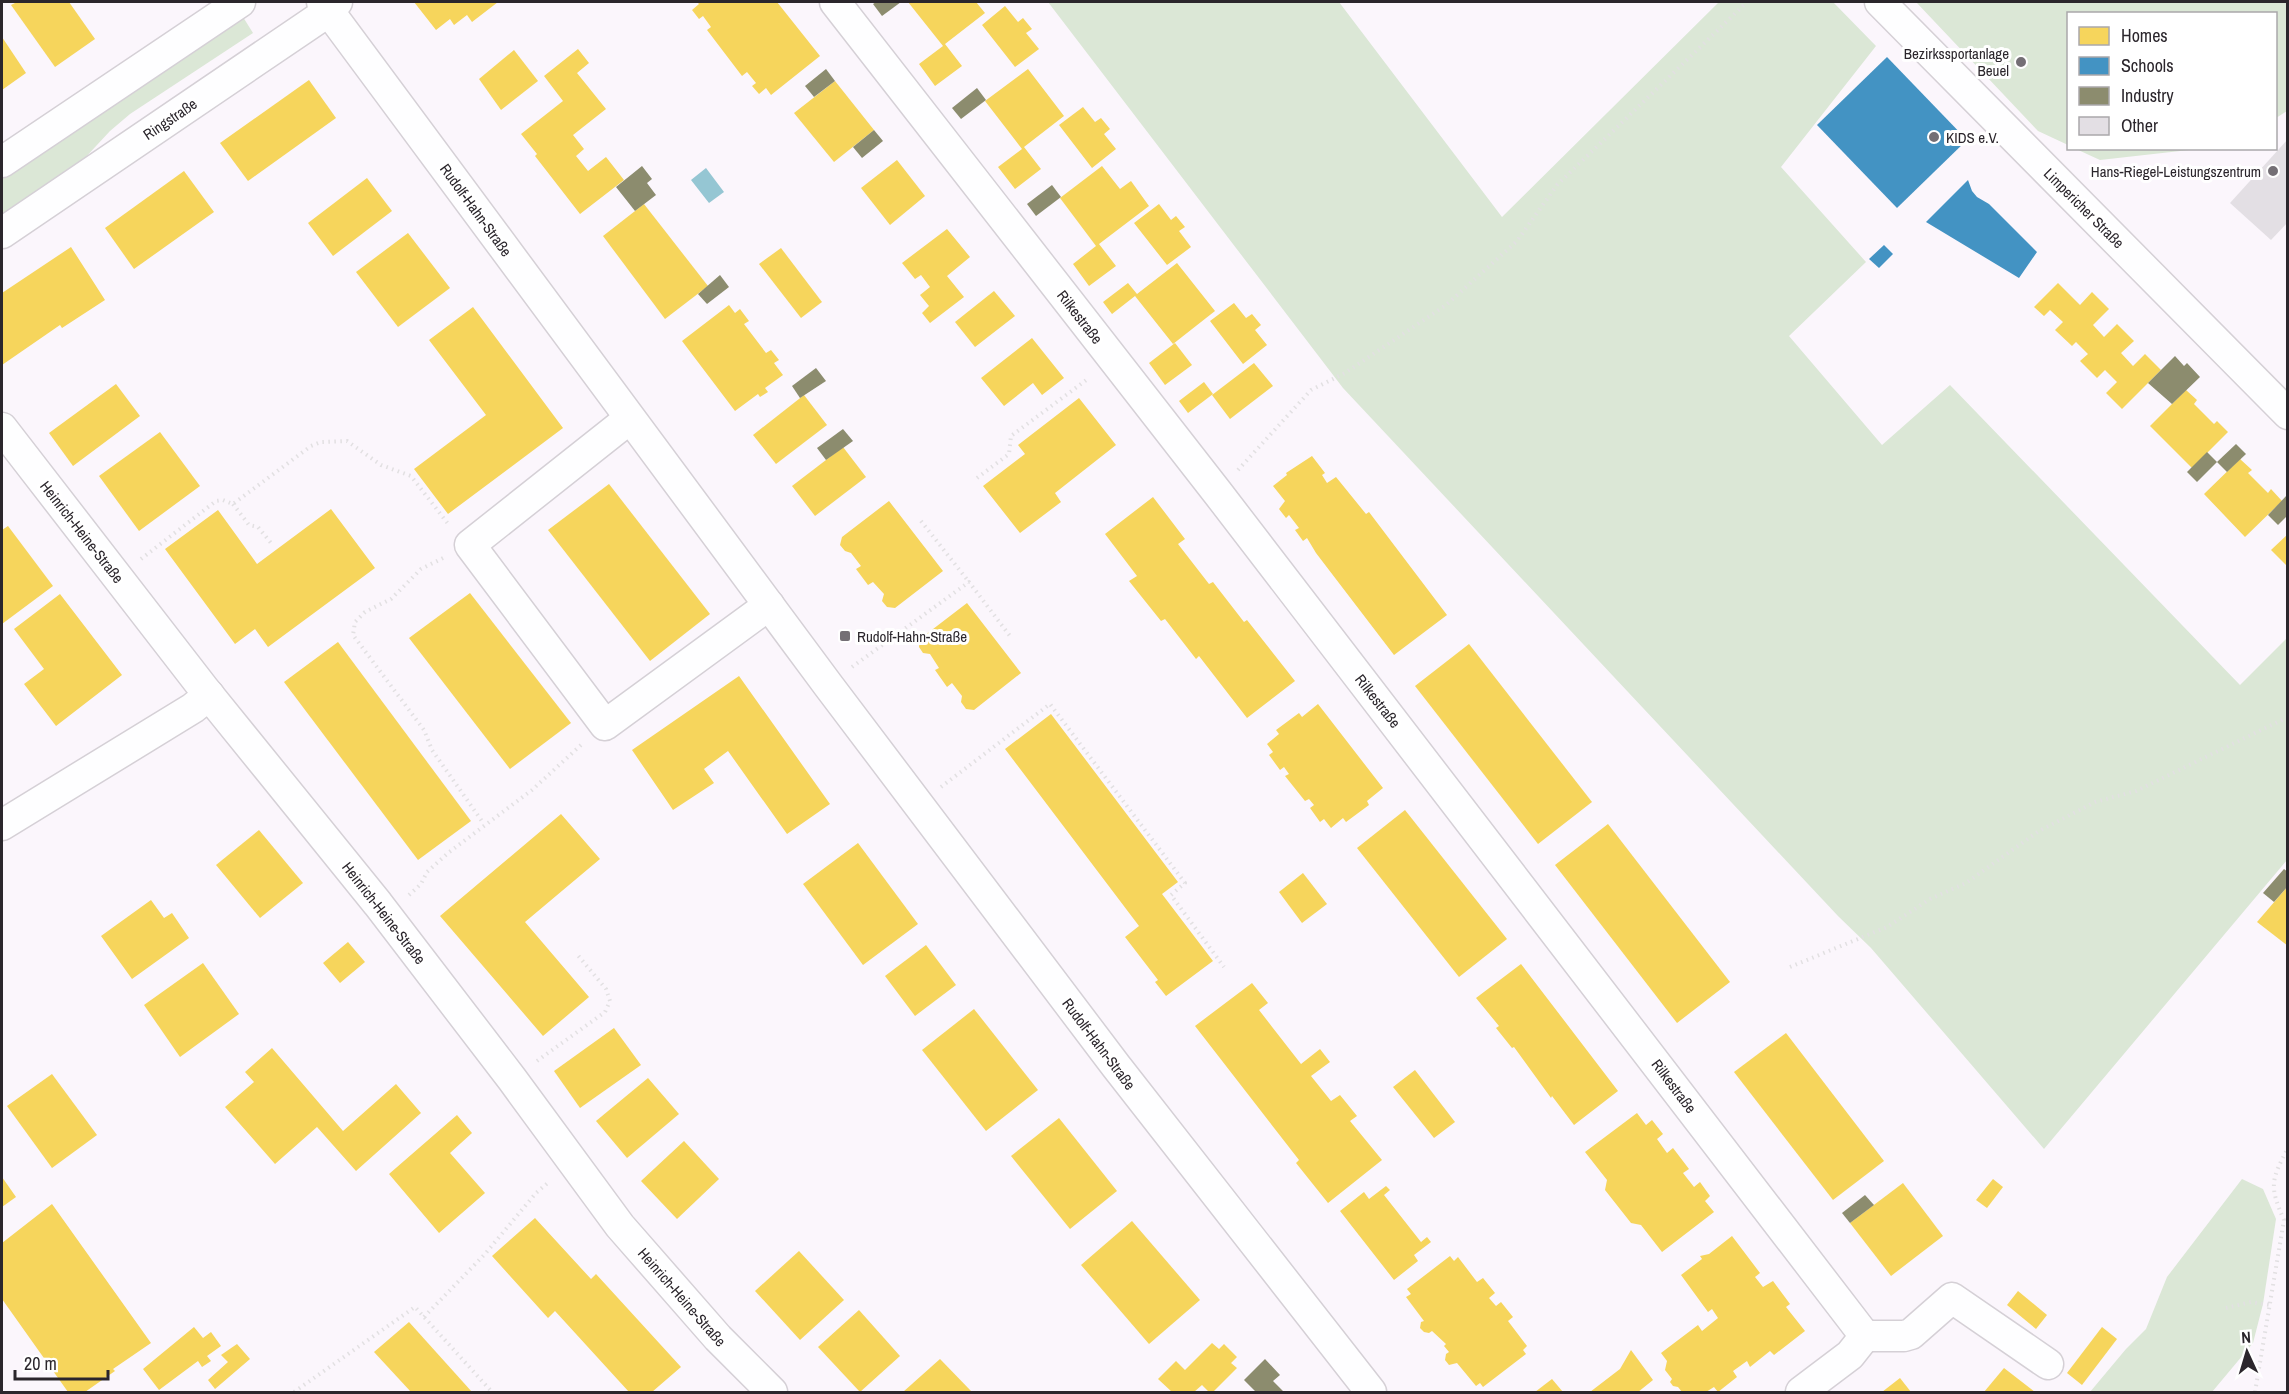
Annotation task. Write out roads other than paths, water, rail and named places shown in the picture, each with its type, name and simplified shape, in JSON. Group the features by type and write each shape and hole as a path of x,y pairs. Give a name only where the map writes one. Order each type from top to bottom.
{"street":[{"path":"2,162 240,2"},
{"name":"Rilkestraße","path":"835,2 1218,492 1865,1336"},
{"name":"Limpericher Straße","path":"1880,2 2288,414"},
{"name":"Ringstraße","path":"2,233 329,5"},
{"name":"Rudolf-Hahn-Straße","path":"329,5 629,420 828,685 1116,1066 1371,1392"},
{"path":"629,420 470,544 604,724 769,605"},
{"name":"Heinrich-Heine-Straße","path":"2,428 209,695 387,915 628,1235 718,1338 772,1392"},
{"path":"2,825 193,708 209,695"},
{"path":"1801,1392 1850,1355 1865,1336 1911,1334 1952,1298 2048,1364"}],"water":[{"path":"706,168 724,192 709,203 691,180"}],"place":[{"name":"Bezirkssportanlage Beuel","path":"2021,62"},
{"name":"KIDS e.V.","path":"1934,137"},
{"name":"Hans-Riegel-Leistungszentrum","path":"2273,171"},
{"name":"Rudolf-Hahn-Straße","path":"845,636"}]}
